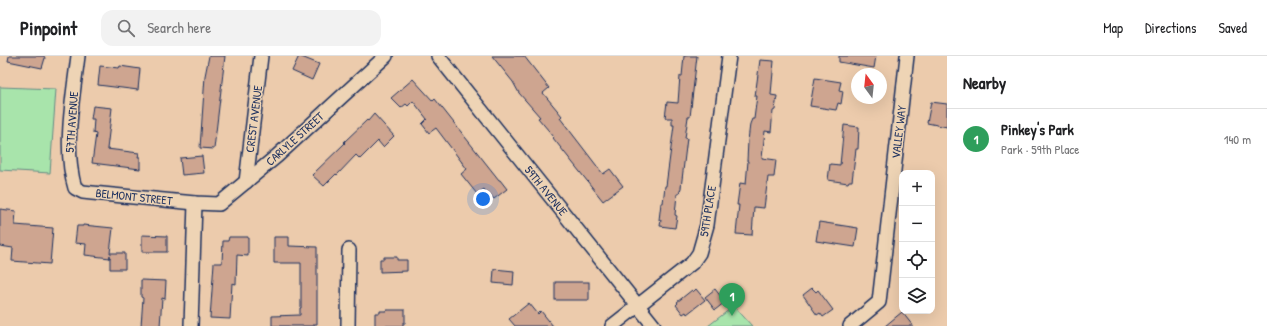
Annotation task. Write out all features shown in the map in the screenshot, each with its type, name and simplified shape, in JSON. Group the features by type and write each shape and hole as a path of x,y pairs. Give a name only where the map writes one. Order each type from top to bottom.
{"street":[{"name":"57TH AVENUE","path":"75,188 71,174 69,156 70,130 78,56"},
{"name":"CREST AVENUE","path":"246,182 261,56"},
{"name":"CARLYLE STREET","path":"195,203 219,204 277,156 386,56"},
{"name":"59TH AVENUE","path":"438,56 654,326"},
{"name":"59TH PLACE","path":"612,326 692,263 700,253 707,225 729,56"},
{"name":"VALLEY WAY","path":"850,326 879,302 907,56"},
{"name":"BELMONT STREET","path":"75,188 92,194 195,203"},
{"path":"191,326 195,203"},
{"path":"348,326 349,250"}],"green space":[{"path":"0,87 56,89 50,173 0,170"},
{"path":"734,306 752,326 708,326"}],"building":[{"path":"9,56 44,56 45,58 42,68 8,61"},
{"path":"209,56 225,56 214,149 200,148 205,76"},
{"path":"299,56 319,64 312,80 292,71"},
{"path":"492,56 524,56 549,88 543,93 562,116 560,118 603,174 610,169 623,186 603,201 553,138 554,137 538,118 540,117 519,93 513,82"},
{"path":"684,56 697,56 690,117 688,117 685,138 687,138 681,188 679,194 677,194 675,215 677,216 675,228 660,226 661,220 659,220 661,203 663,203 666,186 674,125 672,125 672,118 665,118 667,102 678,103 680,76 682,76"},
{"path":"839,56 876,56 874,68 839,62"},
{"path":"760,60 774,61 771,95 777,96 775,110 773,111 771,132 765,131 762,158 776,160 774,177 768,177 764,208 754,207 752,235 736,234 739,205 737,205 740,183 746,184 748,141 750,124 752,119 754,119 757,96 755,96"},
{"path":"100,66 119,68 120,66 140,69 138,90 98,85"},
{"path":"815,78 841,82 839,90 843,91 841,104 838,103 836,110 810,106"},
{"path":"413,79 433,101 435,99 507,189 494,199 484,189 477,194 461,174 467,169 436,128 429,133 422,124 427,119 413,101 408,106 406,104 401,108 391,98"},
{"path":"931,102 947,104 947,127 927,123"},
{"path":"93,106 112,108 107,149 139,153 138,157 140,157 140,169 92,163 96,134 93,133 94,119 91,119"},
{"path":"374,114 394,136 383,147 378,141 360,159 356,155 324,186 312,175"},
{"path":"844,125 859,127 858,149 856,149 852,181 849,181 848,183 828,180 830,164 840,165"},
{"path":"202,156 204,173 182,175 180,158"},
{"path":"0,209 16,211 15,225 53,228 50,264 12,261 13,248 0,246"},
{"path":"819,222 858,228 855,247 816,241"},
{"path":"83,225 113,228 110,253 125,253 125,269 110,269 110,258 85,255 86,244 75,243 77,226"},
{"path":"142,235 167,236 167,252 142,252"},
{"path":"229,237 248,237 248,256 237,255 236,284 232,283 230,319 210,318 214,263 222,263 223,241 228,241"},
{"path":"274,237 289,237 289,246 317,247 317,324 314,324 314,326 272,326 272,316 300,315 301,308 301,263 274,263"},
{"path":"384,257 397,257 397,260 407,260 407,271 380,272 380,259 384,259"},
{"path":"494,269 514,271 513,285 493,283"},
{"path":"141,280 166,281 165,299 162,298 160,326 141,326 143,298 141,297"},
{"path":"555,282 589,282 589,300 555,300"},
{"path":"812,288 816,292 818,290 833,310 823,317 820,313 817,315 803,295"},
{"path":"696,289 705,300 687,314 686,312 683,314 676,305 678,303 677,302 692,290 693,292"},
{"path":"715,289 725,302 715,310 705,297"},
{"path":"529,303 538,314 541,311 553,326 515,326 509,319"},
{"path":"405,310 405,323 403,323 403,326 375,326 375,313 380,313 380,311"},
{"path":"900,314 904,314 913,326 885,326"}],"place":[{"name":"Pinkey's Park","path":"732,316"}]}
